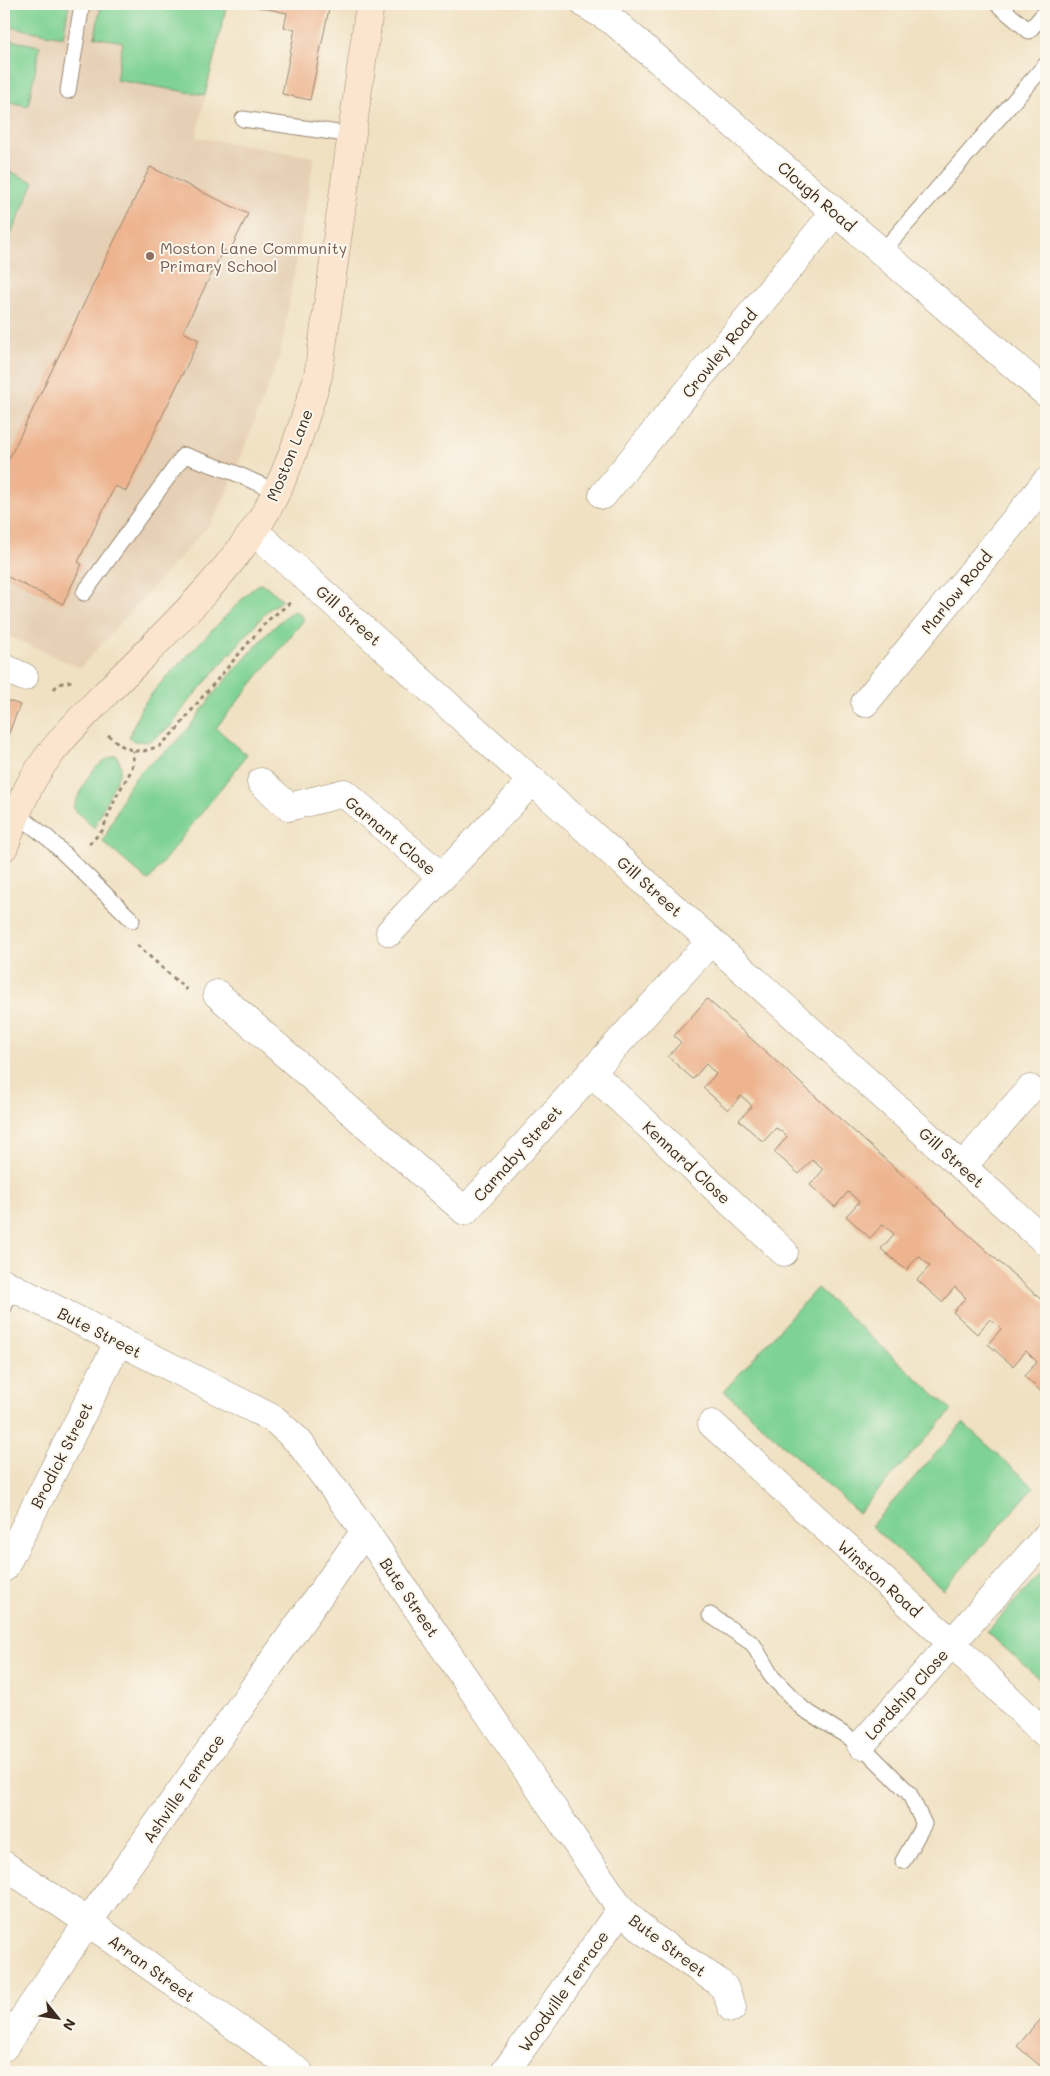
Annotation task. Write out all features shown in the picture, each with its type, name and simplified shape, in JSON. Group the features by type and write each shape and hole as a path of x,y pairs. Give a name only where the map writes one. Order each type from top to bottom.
{"street":[{"name":"Moston Lane","path":"4,847 17,814 38,771 46,760 85,716 216,580 254,531 276,492 302,426 318,376 370,4"},
{"name":"Clough Road","path":"585,4 612,21 1046,393"},
{"name":"Crowley Road","path":"603,494 836,212"},
{"name":"Marlow Road","path":"865,703 1046,482"},
{"name":"Gill Street","path":"254,531 1046,1242"},
{"path":"390,932 533,780"},
{"name":"Garnant Close","path":"261,782 289,807 344,793 442,877"},
{"name":"Carnaby Street","path":"217,994 465,1211 711,941"},
{"name":"Kennard Close","path":"590,1072 784,1252"},
{"path":"962,1166 1030,1089"},
{"name":"Bute Street","path":"7,1292 118,1342 274,1419 300,1442 365,1531 621,1909 648,1934 724,1987 732,2008"},
{"name":"Brodick Street","path":"4,1568 118,1342"},
{"name":"Winston Road","path":"712,1424 952,1643 1046,1735"},
{"name":"Ashville Terrace","path":"4,2047 88,1922 365,1531"},
{"name":"Lordship Close","path":"861,1745 1046,1537"},
{"name":"Arran Street","path":"4,1865 88,1922 298,2072"},
{"name":"Woodville Terrace","path":"506,2072 621,1909"}],"lane":[{"path":"68,91 82,4"},
{"path":"997,4 1029,31 1046,11"},
{"path":"882,252 1046,64"},
{"path":"243,119 352,135"},
{"path":"84,593 184,455 276,492"},
{"path":"17,814 50,839 72,863 132,920"},
{"path":"710,1615 753,1644 772,1677 804,1709 861,1745 909,1793 924,1824 903,1861"}],"path":[{"path":"102,731 122,746 134,751 144,751 160,746 173,735 199,701 268,621 287,606 311,581"},
{"path":"53,692 58,684 80,679"},
{"path":"72,863 102,831 116,797 132,768 134,751"},
{"path":"132,920 137,947 186,990 217,994"}],"shaded area":[{"name":"Moston Lane Community Primary School","path":"4,4 227,4 196,137 314,157 280,356 226,495 210,524 80,668 4,634"}],"green space":[{"path":"4,4 69,4 63,37 4,26"},
{"path":"101,4 227,4 205,95 116,80 123,42 95,37"},
{"path":"4,39 40,46 28,106 4,101"},
{"path":"4,169 34,182 4,250"},
{"path":"259,584 266,586 283,600 269,609 188,702 170,727 146,742 134,741 129,737 142,706 158,686"},
{"path":"295,611 303,617 303,621 216,728 247,755 148,881 103,842 126,791 143,769 170,748 188,729 215,692 268,633 287,615"},
{"path":"116,755 121,765 120,772 94,828 73,808 84,784 94,770 107,759"},
{"path":"817,1288 952,1410 858,1513 724,1391"},
{"path":"963,1423 1034,1487 943,1590 871,1526"},
{"path":"1046,1567 1046,1685 987,1632"}],"building":[{"path":"244,4 330,4 310,100 282,94 295,29 284,27 287,13"},
{"path":"150,167 248,214 229,253 223,250 183,332 199,340 126,491 115,486 78,562 82,564 63,604 4,575 4,469"},
{"path":"4,699 20,705 4,745"},
{"path":"707,999 1046,1304 1046,1396 1024,1376 1037,1362 1026,1351 1013,1366 988,1344 1001,1329 996,1324 990,1319 977,1334 953,1312 966,1298 955,1287 942,1302 917,1280 930,1266 919,1256 906,1270 881,1249 894,1234 883,1224 870,1238 846,1216 859,1202 853,1196 848,1192 835,1207 810,1185 823,1170 818,1165 812,1160 799,1174 774,1152 787,1137 782,1132 776,1128 763,1142 739,1120 752,1106 746,1100 741,1096 728,1110 703,1088 716,1074 706,1064 693,1079 668,1057 681,1042 674,1036"},
{"path":"1041,2019 1046,2023 1046,2071 1017,2046"}],"place":[{"name":"Moston Lane Community Primary School","path":"150,256"}]}
